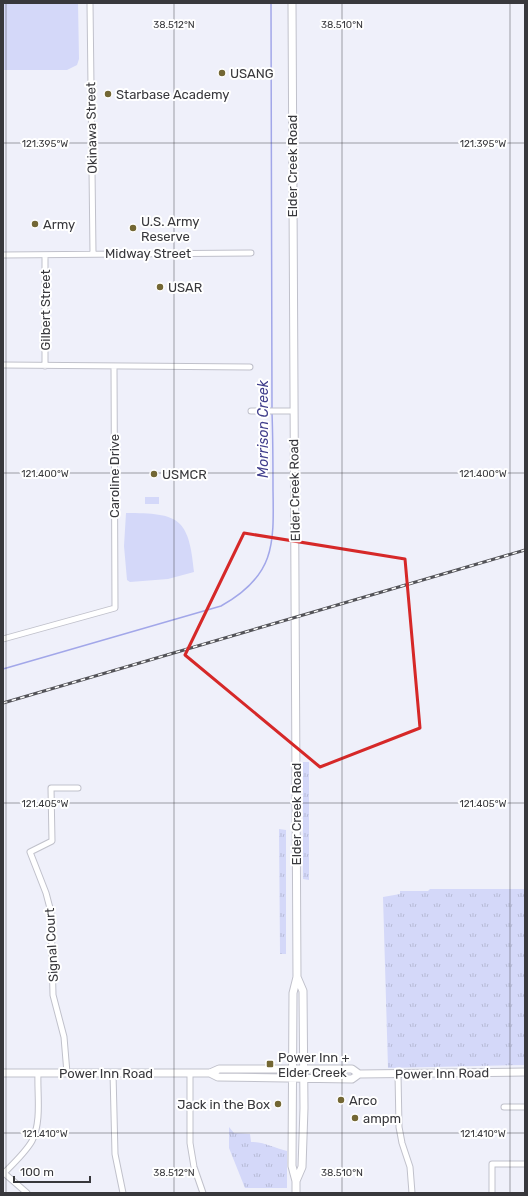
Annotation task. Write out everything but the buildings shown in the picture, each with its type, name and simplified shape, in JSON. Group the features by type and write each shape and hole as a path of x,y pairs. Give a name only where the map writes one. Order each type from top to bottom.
{"street":[{"name":"Okinawa Street","path":"90,3 93,253"},
{"name":"Elder Creek Road","path":"292,3 297,977 293,993 292,1166 296,1181 296,1193"},
{"name":"Midway Street","path":"3,255 93,253 251,253"},
{"name":"Gilbert Street","path":"45,255 46,366"},
{"path":"3,366 250,367"},
{"name":"Caroline Drive","path":"3,639 115,608 114,366"},
{"path":"251,411 293,411"},
{"name":"Signal Court","path":"67,1073 64,1037 53,995 51,912 46,894 30,852 52,841 51,788 78,788"},
{"name":"Elder Creek Road","path":"296,1181 302,1167 304,1078 303,991 297,977"},
{"name":"Power Inn Road","path":"3,1073 210,1073 219,1069 352,1070 359,1074 525,1072"},
{"path":"113,1072 114,1154 123,1193"},
{"path":"27,1193 4,1173 27,1148 35,1134 37,1120 38,1073"},
{"path":"190,1073 190,1143 194,1167 203,1193"},
{"name":"Power Inn Road","path":"210,1073 218,1077 352,1079 359,1074"},
{"path":"398,1074 399,1134 410,1167 412,1193"},
{"path":"504,1107 525,1107"},
{"path":"492,1193 492,1164 525,1164"}],"highlighted area":[{"path":"244,533 405,559 420,728 320,767 185,655"}],"green space":[{"path":"4,3 78,3 79,59 77,65 67,70 3,70"},
{"path":"145,497 159,497 159,504 145,504"},
{"path":"126,513 158,515 169,517 178,522 189,540 194,572 168,579 130,582 127,580 124,546"},
{"path":"303,762 309,762 309,880 303,879"},
{"path":"279,829 286,830 286,954 280,954"},
{"path":"430,889 525,889 525,1065 388,1068 383,897 400,894 400,891 428,891"},
{"path":"229,1127 234,1133 250,1134 251,1142 265,1144 287,1151 287,1188 245,1188 229,1148"}],"waterway":[{"name":"Morrison Creek","path":"271,3 272,409"},
{"name":"Morrison Creek","path":"3,669 221,606 239,595 252,583 261,571 268,557 273,527 272,413"}],"railway":[{"path":"3,703 525,550"}],"place":[{"name":"USANG","path":"222,73"},
{"name":"Starbase Academy","path":"108,94"},
{"name":"Army","path":"35,224"},
{"name":"U.S. Army Reserve","path":"133,228"},
{"name":"USAR","path":"160,287"},
{"name":"USMCR","path":"154,474"},
{"name":"Power Inn + Elder Creek","path":"270,1064"},
{"name":"Arco","path":"341,1100"},
{"name":"Jack in the Box","path":"278,1104"},
{"name":"ampm","path":"355,1118"}]}
